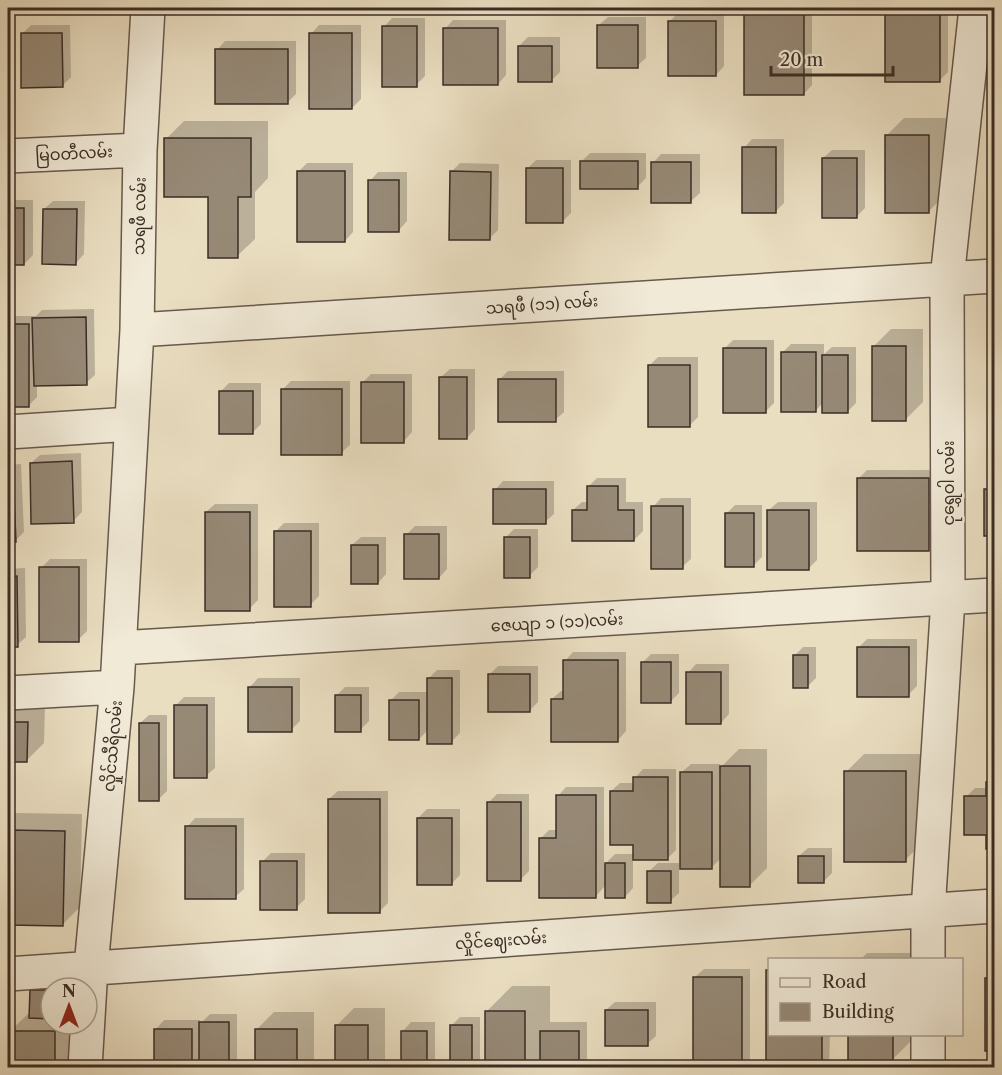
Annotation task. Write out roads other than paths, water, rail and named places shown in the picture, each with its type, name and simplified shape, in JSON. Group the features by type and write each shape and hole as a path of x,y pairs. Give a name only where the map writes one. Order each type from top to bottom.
{"street":[{"name":"သရဖီ လမ်း","path":"131,424 137,330 140,150 148,8"},
{"name":"ငုရွှေဝါ လမ်း","path":"928,958 928,911 948,599 947,279 976,8"},
{"name":"မြဝတီလမ်း","path":"8,156 140,150"},
{"name":"သရဖီ (၁၁) လမ်း","path":"137,330 994,276"},
{"path":"8,432 131,424"},
{"name":"လှိုင်သီရိလမ်း","path":"85,1068 91,967 117,687 131,424"},
{"name":"ဇေယျာ ၁ (၁၁)လမ်း","path":"119,648 994,595"},
{"path":"8,693 117,687"},
{"name":"လှိုင်ဈေးလမ်း","path":"8,974 994,906"},
{"path":"928,1036 928,1068"}]}
